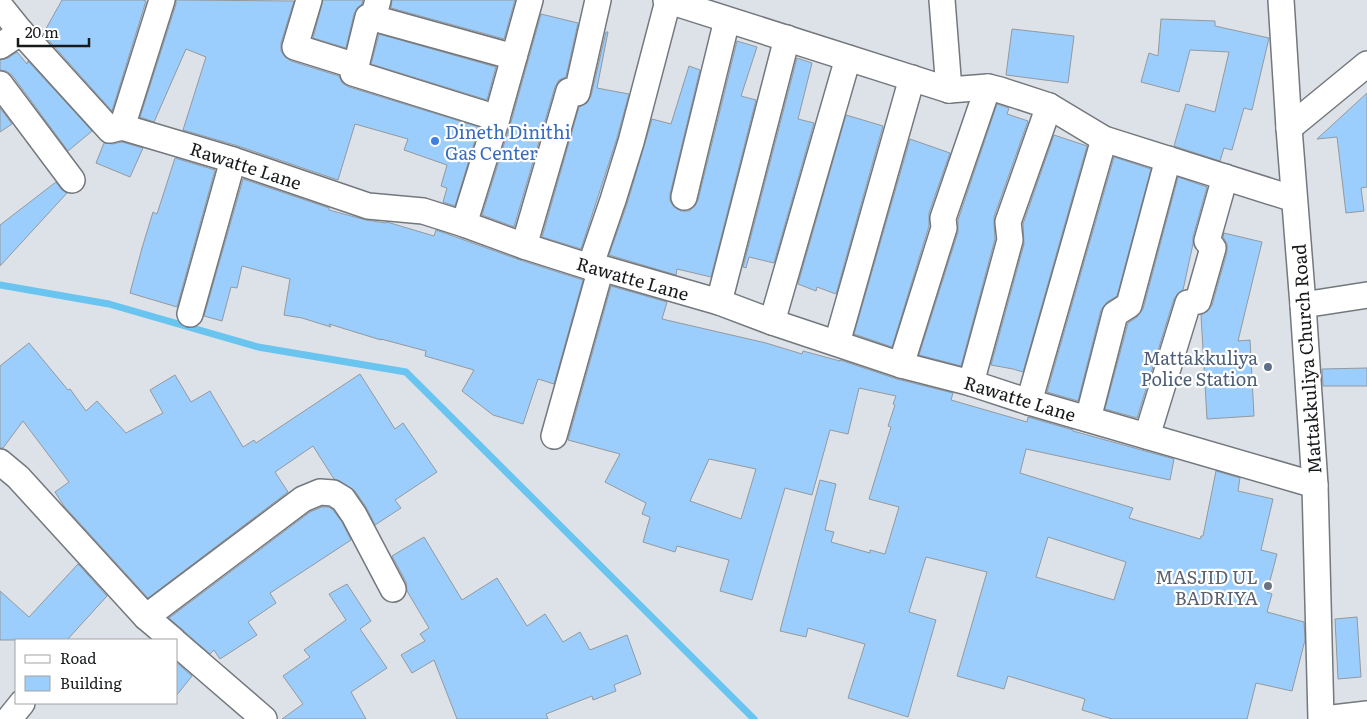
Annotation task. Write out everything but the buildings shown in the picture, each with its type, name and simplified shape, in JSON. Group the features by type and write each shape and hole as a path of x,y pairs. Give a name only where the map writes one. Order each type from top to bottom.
{"street":[{"path":"122,127 162,0"},
{"path":"309,0 295,47 356,66"},
{"path":"464,224 498,118 530,0"},
{"path":"524,246 569,91 577,93 598,0"},
{"path":"554,436 595,268 631,142 667,0 949,90 988,87 1049,106 1104,139 1294,199"},
{"path":"942,0 949,90"},
{"name":"Mattakkuliya Church Road","path":"1281,0 1288,128 1303,305 1315,485 1322,719"},
{"name":"Rawatte Lane","path":"0,6 20,32 110,130 122,127 234,160 368,206 423,211 595,268 719,302 772,322 901,364 1315,485"},
{"path":"498,118 353,73 368,17 376,9 514,57"},
{"path":"684,197 728,20"},
{"path":"0,46 20,32"},
{"path":"719,302 787,38"},
{"path":"772,322 848,58"},
{"path":"1288,128 1367,64"},
{"path":"837,343 912,78"},
{"path":"0,84 72,180"},
{"path":"901,364 944,228 943,218 988,87"},
{"path":"971,383 1010,240 1008,222 1049,106"},
{"path":"1029,402 1104,139"},
{"path":"1088,419 1115,314 1129,305 1168,159"},
{"path":"190,314 234,160"},
{"path":"1147,436 1188,303 1198,301 1213,248 1207,242 1225,177"},
{"path":"1303,305 1367,295"},
{"path":"0,462 18,477 146,617 172,639"},
{"path":"146,617 303,499 320,492 332,493 342,500 354,515 393,589"},
{"path":"178,645 264,719"},
{"path":"9,719 21,704"},
{"path":"1322,719 1367,714"}],"waterway":[{"path":"0,285 109,304 258,347 406,372 754,719"}],"place":[{"name":"Dineth Dinithi Gas Center","path":"435,141"},
{"name":"Mattakkuliya Police Station","path":"1268,367"},
{"name":"MASJID UL BADRIYA","path":"1268,586"}]}
